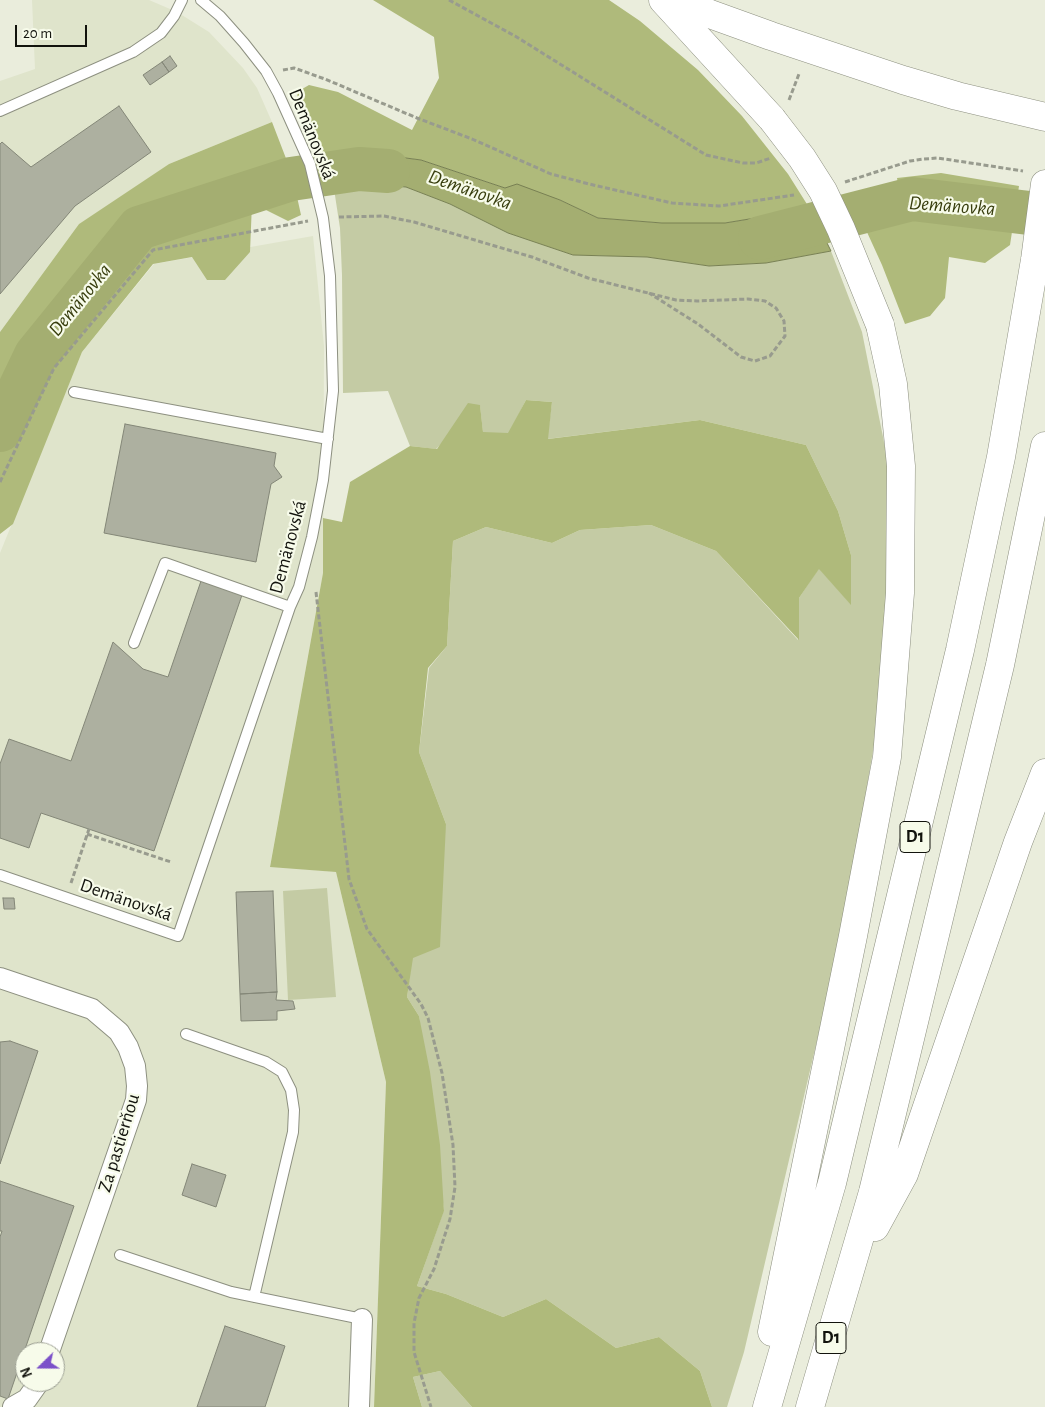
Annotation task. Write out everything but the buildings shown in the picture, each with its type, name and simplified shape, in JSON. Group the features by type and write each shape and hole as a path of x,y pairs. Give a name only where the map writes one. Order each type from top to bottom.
{"main road":[{"path":"663,0 780,111 802,158 823,191 842,229 880,325 892,384 901,466 900,593 887,757 851,945 756,1407"},
{"path":"681,0 710,14 813,50 957,96 1045,117"},
{"name":"D1","path":"767,1407 832,1183 960,650 1001,456 1035,260 1034,177"},
{"name":"D1","path":"810,1407 852,1270 873,1192 1000,665 1045,446"},
{"path":"852,1270 904,1174 1018,842 1045,773"}],"street":[{"name":"Za pastierňou","path":"0,978 92,1009 119,1032 128,1047 135,1066 136,1100 52,1342"},
{"path":"359,1407 362,1319"},
{"path":"13,1407 27,1399 32,1392"}],"lane":[{"path":"0,111 133,52 161,32 174,16 182,0"},
{"name":"Demänovská","path":"0,875 178,936 290,607 299,587 312,537 328,439 334,363 330,276 322,214 310,164 266,71 220,16 201,0"},
{"path":"74,392 328,439"},
{"path":"134,643 165,563 290,607"},
{"path":"186,1034 266,1062 282,1072 291,1090 294,1110 293,1132 254,1297"},
{"path":"120,1255 231,1292 362,1319"}],"path":[{"path":"448,0 531,46 706,154 743,163 756,163 774,157"},
{"path":"266,71 294,68 472,139 551,174 589,184 672,203 719,206 800,194"},
{"path":"780,111 798,74 804,77"},
{"path":"840,184 910,161 938,158 1034,177"},
{"path":"0,482 54,368 153,250 322,214 384,216 414,222 532,257 588,278 649,294 697,302 748,299 765,301 776,308 784,321 785,336 770,356 755,361 741,357 698,324 649,294"},
{"path":"315,586 348,879 367,929 421,1004 428,1018 442,1073 456,1169 453,1204 441,1250 419,1298 414,1323 414,1352 431,1407"},
{"path":"66,898 89,829"},
{"path":"87,834 171,862"}],"shaded area":[{"path":"32,0 149,0 177,12 209,32 243,68 257,88 272,122 169,164 79,224 0,332 0,81 35,69"},
{"path":"373,0 609,0 640,21 698,70 742,116 788,174 810,209 725,223 662,223 598,218 560,200 505,188 421,160 368,153 324,157 299,108 297,92 309,85 338,92 412,130 439,78 434,37"},
{"path":"272,122 292,174 301,215 288,221 252,203 250,252 225,280 207,280 192,257 153,264 82,352 13,524 0,534 0,332 79,224 169,164"},
{"path":"941,173 1019,186 1010,245 985,263 949,257 945,298 930,316 905,324 882,265 861,219 902,206 897,178"},
{"path":"360,183 406,187 450,204 508,233 573,255 647,257 709,266 766,263 831,251 862,332 887,457 893,546 875,739 849,892 819,1032 744,1352 727,1407 712,1407 700,1371 659,1337 616,1348 546,1299 503,1317 446,1294 417,1286 444,1210 419,1016 407,997 412,958 446,824 419,752 429,668 447,646 453,541 486,527 552,543 580,530 651,525 716,551 798,640 799,598 819,568 851,604 851,555 838,511 806,445 700,420 547,439 552,402 526,400 509,433 483,433 480,406 436,449 410,446 388,391 343,393 340,228 334,189"},
{"path":"313,236 324,346 323,573 270,866 336,872 386,1082 374,1407 0,1407 0,553 82,352 154,264"},
{"path":"526,400 552,402 548,439 700,420 806,445 838,511 851,555 851,605 819,569 799,598 799,640 716,551 651,525 580,530 552,543 486,527 453,541 447,646 428,668 419,752 446,824 440,947 413,958 407,997 419,1016 430,1072 440,1145 444,1211 417,1286 446,1294 503,1317 546,1299 616,1348 659,1337 700,1371 712,1407 472,1407 440,1371 413,1377 422,1407 374,1407 386,1082 336,872 270,867 323,573 323,518 342,522 350,482 410,446 437,449 468,403 480,405 483,432 508,433"},
{"path":"327,888 336,997 288,1000 283,891"},
{"path":"440,1371 472,1407 422,1407 413,1377"}],"water":[{"path":"368,153 421,160 505,188 517,184 560,200 598,218 662,223 725,223 810,209 831,251 766,263 709,266 647,257 573,255 508,233 450,204 406,187 360,183 334,189 324,157"}],"waterway":[{"name":"Demänovka","path":"0,430 36,355 139,228 291,179 359,169 388,171"},
{"name":"Demänovka","path":"760,238 912,199 1045,215"}]}
